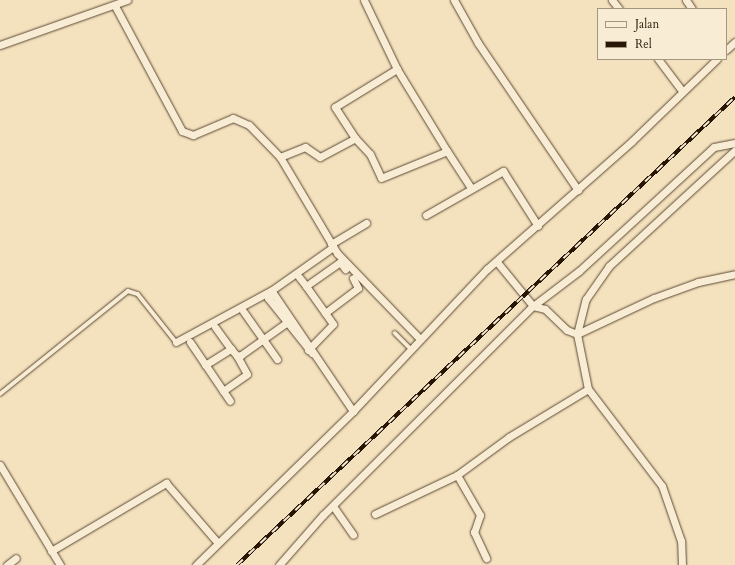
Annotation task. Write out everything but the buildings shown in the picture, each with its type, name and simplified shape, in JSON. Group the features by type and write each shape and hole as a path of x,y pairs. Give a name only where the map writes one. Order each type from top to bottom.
{"street":[{"path":"0,45 115,6 127,0"},
{"path":"364,0 397,68 447,151 472,188"},
{"path":"454,0 478,44 578,190"},
{"path":"612,0 618,8"},
{"path":"115,6 182,131 193,135 238,118 280,158 332,246 420,339"},
{"path":"727,49 735,42"},
{"path":"659,60 682,91"},
{"path":"196,565 353,411 410,348 497,262 578,190 716,60"},
{"path":"397,68 335,107 355,138 370,154 381,178 447,151"},
{"path":"280,158 305,147 320,157 355,138"},
{"path":"279,565 333,506 533,306 579,271 714,147 735,143"},
{"path":"682,565 681,541 662,486 588,389 577,334 586,298 610,266 735,150"},
{"path":"426,215 502,171 538,226"},
{"path":"176,342 272,290 366,223"},
{"path":"306,286 340,262 358,284 325,313"},
{"path":"497,262 533,306 545,309 567,330 577,334 654,298 698,282 735,274"},
{"path":"299,277 333,326 310,350"},
{"path":"243,311 277,359"},
{"path":"237,356 288,321 353,411"},
{"path":"215,326 237,356 247,374 223,391"},
{"path":"190,342 230,401"},
{"path":"205,365 231,349"},
{"path":"375,514 457,475 509,437 588,389"},
{"path":"0,465 60,565"},
{"path":"457,475 480,514 474,532 486,558"},
{"path":"51,551 166,483 218,543"},
{"path":"333,506 353,536"},
{"path":"7,565 16,558"}],"lane":[{"path":"0,394 128,291 138,294 176,342"},
{"path":"395,333 410,348"}],"railway":[{"path":"237,565 735,97"}]}
